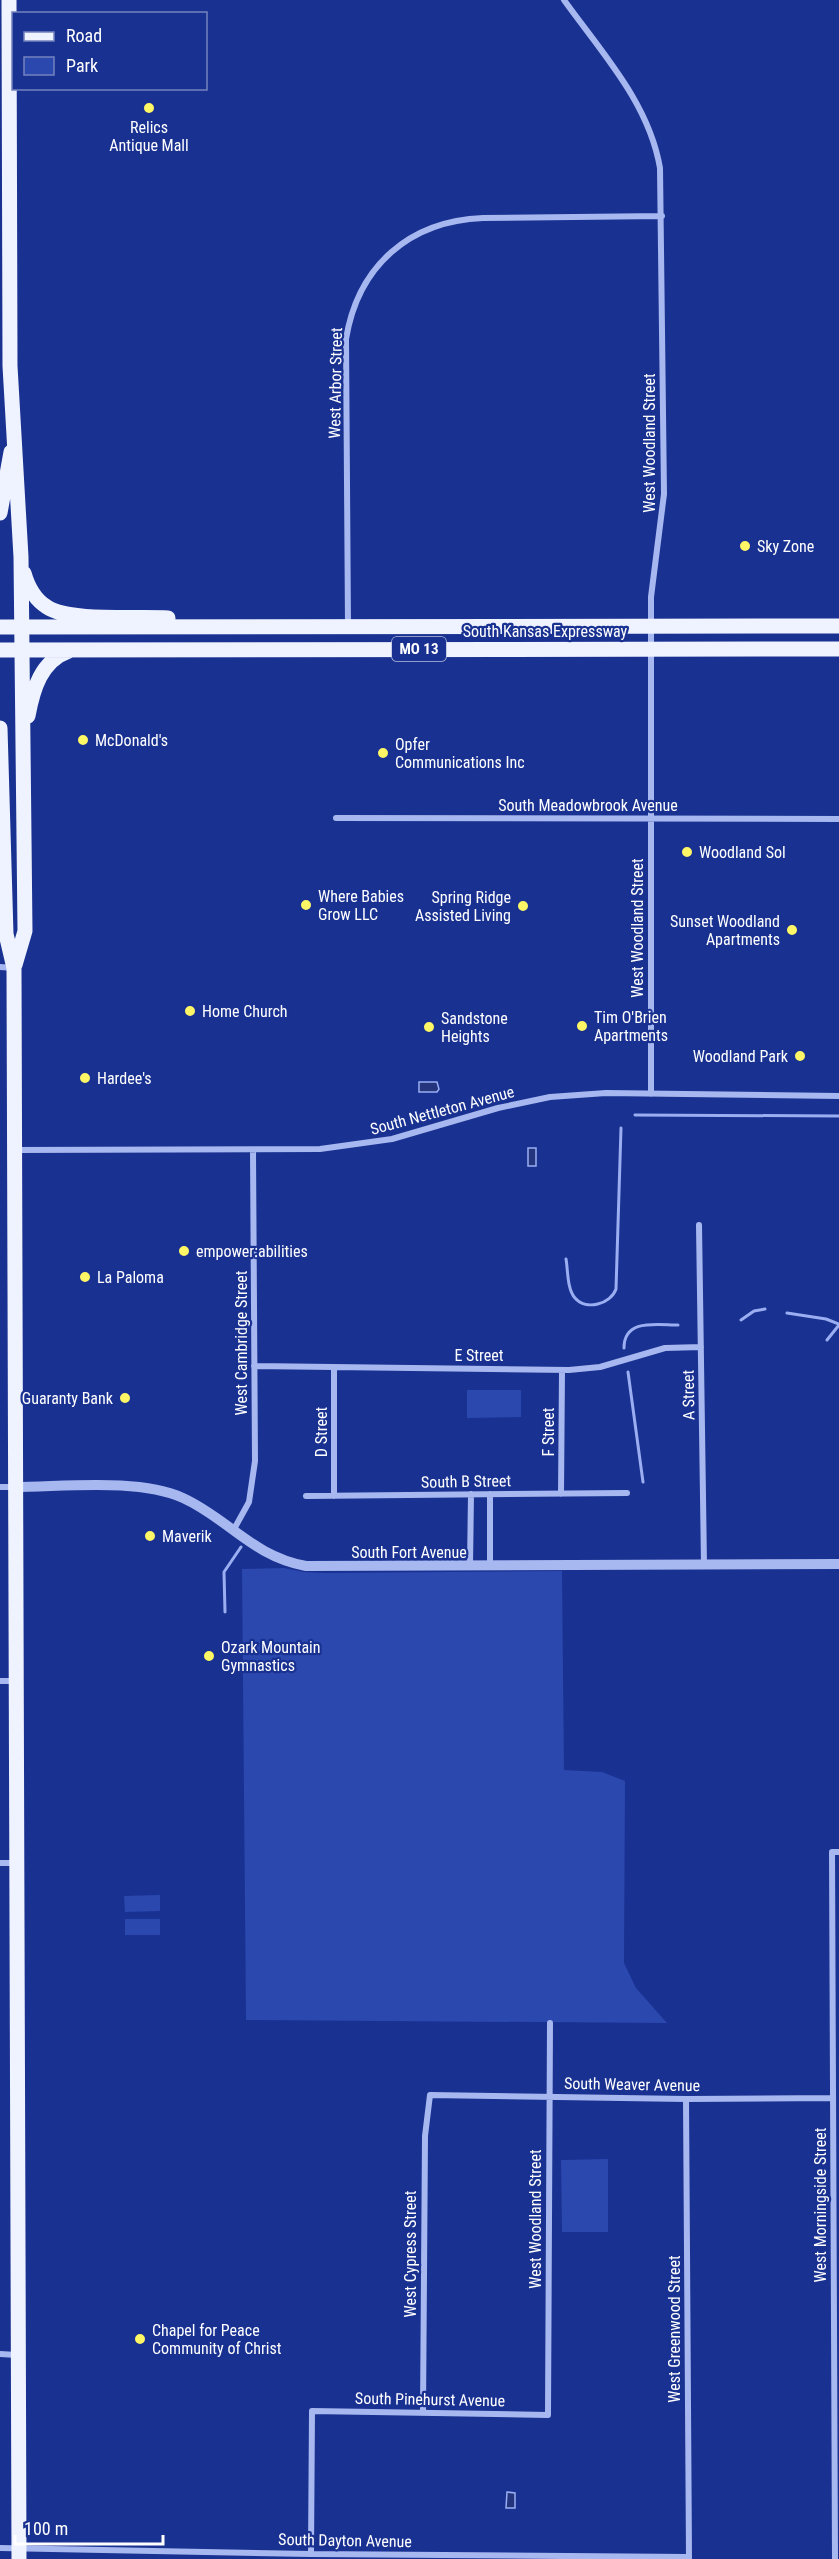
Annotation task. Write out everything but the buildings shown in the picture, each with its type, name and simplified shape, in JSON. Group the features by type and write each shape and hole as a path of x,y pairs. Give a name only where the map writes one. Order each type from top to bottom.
{"main road":[{"path":"7,968 25,931 21,557 17,468 13,440 9,0"},
{"path":"0,513 13,440"},
{"path":"21,557 32,592 40,603 53,610 71,615 171,619 218,628"},
{"name":"South Kansas Expressway","path":"0,627 839,626"},
{"name":"South Kansas Expressway","path":"0,650 839,649"},
{"path":"22,769 27,719 36,685 48,664 58,656 70,651"},
{"path":"0,728 15,1150 7,1487 16,1681 19,2554"}],"street":[{"name":"West Woodland Street","path":"564,0 636,100 652,133 660,168 664,494 653,570 651,626 651,1094"},
{"name":"West Arbor Street","path":"348,627 346,339 358,296 377,267 387,255 412,236 453,221 483,218 662,216"},
{"name":"South Meadowbrook Avenue","path":"336,818 839,819"},
{"name":"South Nettleton Avenue","path":"15,1150 320,1149 366,1144 416,1133 498,1108 546,1098 606,1093 839,1096"},
{"name":"West Cambridge Street","path":"233,1531 249,1502 253,1484 253,1151"},
{"name":"A Street","path":"699,1225 704,1565"},
{"name":"E Street","path":"254,1366 562,1370 600,1367 665,1348 701,1347"},
{"name":"D Street","path":"334,1368 334,1496"},
{"name":"F Street","path":"561,1494 562,1370"},
{"name":"South Fort Avenue","path":"7,1487 151,1488 185,1499 272,1557 306,1566 839,1564"},
{"name":"South B Street","path":"306,1496 627,1493"},
{"path":"470,1566 471,1494"},
{"path":"490,1494 490,1566"},
{"path":"0,1680 16,1681"},
{"name":"West Morningside Street","path":"835,2559 833,2098 836,1852"},
{"path":"0,1863 16,1863"},
{"name":"West Woodland Street","path":"548,2415 550,2023"},
{"name":"South Weaver Avenue","path":"429,2095 686,2099 833,2098"},
{"name":"West Cypress Street","path":"423,2413 425,2136 429,2095"},
{"name":"West Greenwood Street","path":"686,2099 689,2558"},
{"path":"0,2354 18,2355"},
{"name":"South Pinehurst Avenue","path":"311,2554 312,2411 548,2415"},
{"name":"South Dayton Avenue","path":"0,2548 19,2554 176,2551 689,2558"},
{"path":"176,2551 176,2559"}],"green space":[{"path":"467,1390 521,1390 521,1417 467,1418"},
{"path":"284,1568 325,1573 562,1571 564,1770 602,1772 625,1781 624,1963 636,1988 667,2023 246,2020 242,1569"},
{"path":"160,1895 160,1911 125,1912 124,1896"},
{"path":"125,1919 160,1919 160,1935 125,1935"},
{"path":"608,2159 608,2232 562,2232 561,2160"}],"shaded area":[{"path":"419,1082 437,1082 439,1089 437,1092 419,1092"},
{"path":"528,1148 536,1148 536,1166 528,1166"},
{"path":"507,2492 515,2493 515,2508 506,2508"}],"waterway":[{"path":"635,1115 839,1116"},
{"path":"566,1259 570,1290 575,1298 591,1305 609,1299 616,1289 621,1128"},
{"path":"741,1320 754,1311 765,1309"},
{"path":"787,1313 826,1319 839,1324"},
{"path":"624,1348 626,1338 636,1328 652,1324 678,1325"},
{"path":"827,1340 839,1325"},
{"path":"628,1372 643,1482"},
{"path":"225,1612 224,1572 241,1547"}],"place":[{"name":"Relics Antique Mall","path":"149,108"},
{"name":"Sky Zone","path":"745,546"},
{"name":"McDonald's","path":"83,740"},
{"name":"Opfer Communications Inc","path":"383,753"},
{"name":"Woodland Sol","path":"687,852"},
{"name":"Where Babies Grow LLC","path":"306,905"},
{"name":"Spring Ridge Assisted Living","path":"523,906"},
{"name":"Sunset Woodland Apartments","path":"792,930"},
{"name":"Home Church","path":"190,1011"},
{"name":"Tim O'Brien Apartments","path":"582,1026"},
{"name":"Sandstone Heights","path":"429,1027"},
{"name":"Woodland Park","path":"800,1056"},
{"name":"Hardee's","path":"85,1078"},
{"name":"empower:abilities","path":"184,1251"},
{"name":"La Paloma","path":"85,1277"},
{"name":"Guaranty Bank","path":"125,1398"},
{"name":"Maverik","path":"150,1536"},
{"name":"Ozark Mountain Gymnastics","path":"209,1656"},
{"name":"Chapel for Peace Community of Christ","path":"140,2339"}]}
